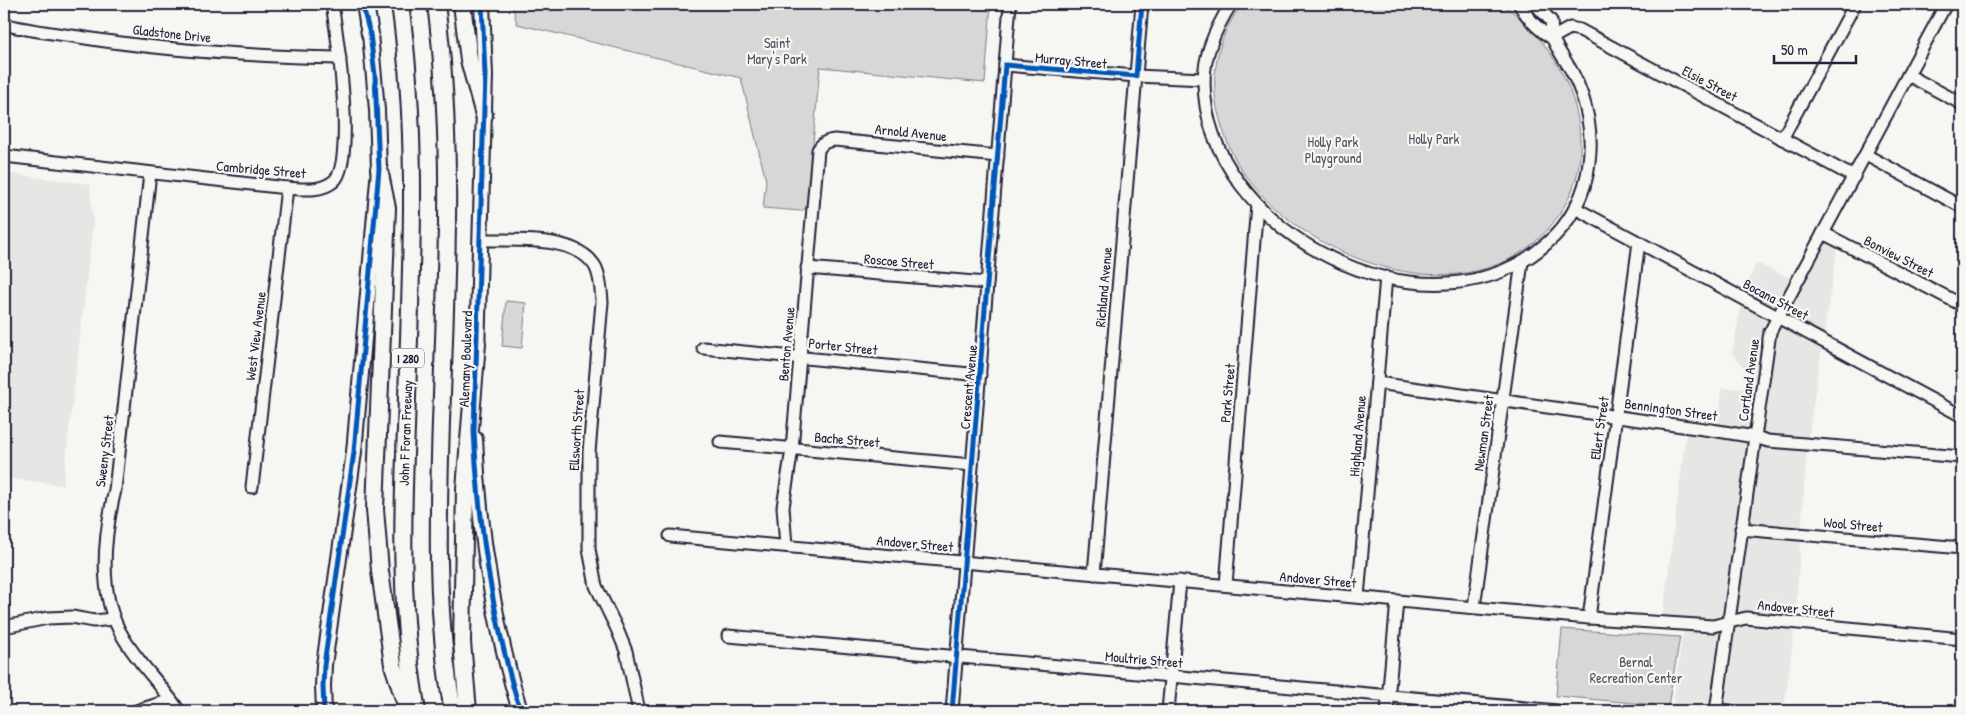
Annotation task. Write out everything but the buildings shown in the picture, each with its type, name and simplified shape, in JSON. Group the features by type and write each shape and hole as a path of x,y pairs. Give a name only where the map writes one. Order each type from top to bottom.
{"highway":[{"path":"364,4 370,34"},
{"name":"John F Foran Freeway","path":"400,4 409,89 412,176 403,572 408,650 417,711"},
{"name":"I 280","path":"436,4 445,92 448,171 438,559 442,632 453,711"},
{"path":"462,4 469,60 484,115"},
{"path":"379,169 387,208 376,499 377,539 393,665 408,711"},
{"path":"468,711 462,642 464,508 467,444 477,344"}],"main road":[{"name":"Alemany Boulevard","path":"482,4 485,61 484,115 474,431 481,529 496,622 520,711"},
{"path":"324,711 322,686 324,665 354,452 379,169 378,110 370,34"}],"street":[{"name":"Cambridge Street","path":"4,156 286,188 320,188 328,186 336,180 341,171 345,147 340,58 332,4"},
{"name":"Crescent Avenue","path":"952,711 1010,4"},
{"name":"Richland Avenue","path":"1094,574 1142,4"},
{"path":"1231,4 1221,20 1213,40 1204,80 1209,117 1218,146 1241,186 1257,204 1290,234 1326,256 1346,265 1386,277 1427,283 1483,278 1522,262 1553,239 1575,208 1584,185 1589,163 1590,139 1589,124 1582,96 1574,76 1552,38 1541,31 1526,16 1519,4"},
{"path":"1533,4 1552,21 1552,38"},
{"path":"1782,139 1855,4"},
{"name":"Cortland Avenue","path":"1716,711 1768,340 1778,317 1946,4"},
{"name":"Gladstone Drive","path":"4,24 108,42 166,49 256,56 340,58"},
{"name":"Elsie Street","path":"1552,38 1570,28 1580,30 1854,177"},
{"name":"Murray Street","path":"1005,66 1204,80"},
{"path":"1908,74 1962,104"},
{"name":"Arnold Avenue","path":"822,144 835,140 998,156"},
{"name":"Benton Avenue","path":"786,546 783,507 792,449 817,157 822,144"},
{"path":"1866,155 1962,207"},
{"name":"Sweeny Street","path":"150,173 115,490 107,522 104,557 113,619 123,638 178,711"},
{"name":"West View Avenue","path":"252,488 286,188"},
{"name":"Park Street","path":"1226,586 1257,204"},
{"name":"Bocana Street","path":"1575,208 1962,416"},
{"name":"Bonview Street","path":"1823,233 1962,305"},
{"name":"Ellsworth Street","path":"480,240 562,244 587,258 595,266 601,281 602,302 589,452 589,549 596,586 626,651 640,711"},
{"name":"Ellert Street","path":"1589,618 1639,242"},
{"name":"Newman Street","path":"1474,608 1522,262"},
{"name":"Roscoe Street","path":"807,268 987,284"},
{"name":"Highland Avenue","path":"1358,597 1386,277"},
{"name":"Porter Street","path":"703,348 980,375"},
{"name":"Bennington Street","path":"1377,383 1755,437 1768,442 1962,457"},
{"name":"Bache Street","path":"720,442 972,465"},
{"name":"Wool Street","path":"1741,529 1962,548"},
{"name":"Andover Street","path":"670,536 1589,618 1713,626 1746,618 1962,639"},
{"path":"1168,711 1180,581"},
{"path":"1387,711 1397,601"},
{"path":"4,627 48,618 113,619"},
{"name":"Moultrie Street","path":"728,636 1558,711"},
{"path":"136,711 171,700"},
{"path":"1716,711 1730,711"}],"shaded area":[{"path":"4,173 90,184 93,223 63,485 4,478"},
{"path":"1823,233 1838,242 1807,445 1795,624 1784,711 1672,711 1684,624 1662,622 1687,427 1718,431 1722,388 1761,389 1732,353 1743,298 1756,263 1797,281"}],"green space":[{"name":"Saint Mary's Park","path":"512,4 991,4 985,83 820,67 807,208 800,211 763,208 766,181 741,78 517,24"},
{"name":"Holly Park","path":"1243,4 1503,4 1520,18 1549,51 1569,89 1576,109 1579,131 1579,164 1571,193 1561,211 1549,228 1516,255 1478,271 1436,275 1393,269 1351,256 1311,235 1277,210 1249,180 1233,155 1222,127 1215,95 1218,53 1228,27"},
{"path":"506,301 526,303 522,348 502,346"},
{"name":"Bernal Recreation Center","path":"1562,629 1680,637 1668,706 1556,696"}],"cycle path":[{"path":"324,711 324,665 354,452 379,169 375,75 370,34 362,4"},
{"path":"482,4 485,75 474,431 479,503 488,572 510,676 520,711"},
{"path":"952,711 1005,65 1136,76 1142,4"}],"park label":[{"name":"Holly Park Playground","path":"1333,150"}]}
